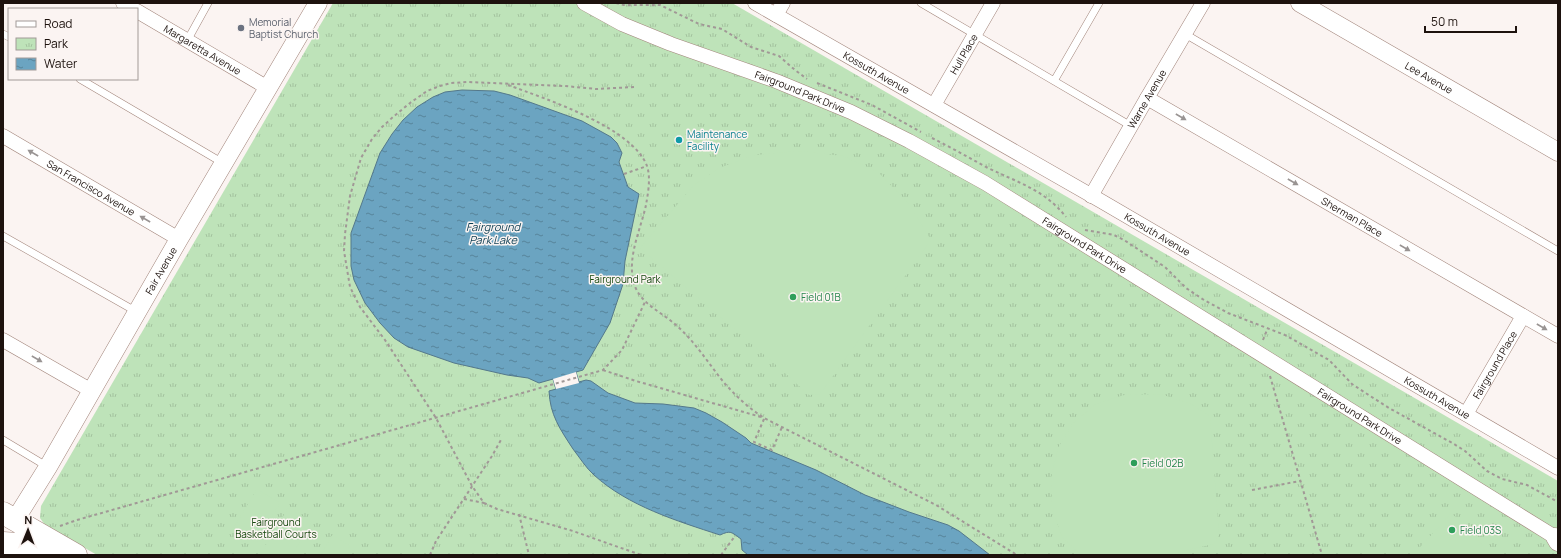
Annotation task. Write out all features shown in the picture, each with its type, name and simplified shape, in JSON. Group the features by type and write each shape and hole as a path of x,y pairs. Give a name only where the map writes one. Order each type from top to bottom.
{"main road":[{"path":"6,522 76,555"},
{"path":"3,544 21,555"},
{"path":"3,544 33,545 52,555"}],"street":[{"path":"122,3 131,8"},
{"name":"Fair Avenue","path":"6,522 48,467 179,239 318,3"},
{"name":"Fairground Park Drive","path":"584,3 622,24 851,112 909,141 1005,195 1557,539"},
{"name":"Kossuth Avenue","path":"755,3 779,9 934,105 1558,468"},
{"name":"Hull Place","path":"934,105 993,3"},
{"name":"Warne Avenue","path":"1092,196 1203,3"},
{"name":"Lee Avenue","path":"1300,3 1558,152"},
{"name":"Margaretta Avenue","path":"138,13 268,88"},
{"name":"Sherman Place","path":"1147,98 1558,336"},
{"name":"San Francisco Avenue","path":"3,136 179,239"},
{"name":"Fairground Place","path":"1466,414 1523,316"},
{"path":"3,340 92,391"}],"lane":[{"path":"187,41 208,3"},
{"path":"921,3 1131,126"},
{"path":"1054,80 1099,3"},
{"path":"1185,34 1558,251"},
{"path":"82,80 224,163"},
{"path":"3,236 137,312"},
{"path":"3,440 48,467"}],"path":[{"path":"484,503 472,486 436,418 385,340 360,307 350,287 344,251 346,226 350,196 361,158 372,139 393,116 428,91 452,83 468,82 507,85 566,86 596,89 634,87"},
{"path":"507,85 566,108 615,132 635,148 647,166 649,174 648,193 635,250 632,273 636,290 645,302 669,319 685,333 729,388 750,409 764,419"},
{"path":"624,174 647,166"},
{"path":"1085,230 1114,234 1165,267 1186,288 1204,300 1228,313 1285,335 1329,360 1352,384 1389,408 1460,447 1487,471 1502,478 1527,485 1558,502"},
{"path":"57,528 77,520 603,370 622,350 645,302"},
{"path":"1261,343 1268,329"},
{"path":"603,370 764,419 782,427 936,505 1017,555"},
{"path":"1269,371 1322,555"},
{"path":"764,419 754,442 772,450 782,427"},
{"path":"430,555 436,541 502,438"},
{"path":"1252,490 1301,480"},
{"path":"464,499 484,503 573,531 641,555"},
{"path":"518,514 529,555"},
{"path":"721,555 735,536"}],"green space":[{"name":"Fairground Park","path":"333,3 732,3 1558,481 1558,555 97,555 45,525 40,518 41,506"},
{"name":"Field 01B","path":"799,151 843,156 878,172 909,204 931,240 820,394 809,395 640,248 694,185 719,168 755,155"},
{"name":"Field 02B","path":"1160,394 1189,403 1210,416 1219,535 1214,544 1165,555 1081,555 1062,537 1052,509 1051,478 1058,448 1073,423 1096,404 1124,395"},
{"path":"257,489 280,503 256,543 233,529"},
{"name":"Fairground Basketball Courts","path":"288,508 312,522 292,555 276,555 264,548"},
{"name":"Field 03S","path":"1451,513 1476,537 1487,555 1413,555"},
{"path":"332,535 350,546 344,555 321,555"}],"water":[{"name":"Fairground Park Lake","path":"462,90 494,91 510,95 582,121 611,137 617,143 622,153 619,162 628,187 639,194 625,261 623,284 610,323 583,370 576,372 579,382 586,380 591,381 608,393 635,403 663,404 694,408 706,413 746,438 751,443 816,470 865,495 948,525 959,531 990,555 748,555 742,550 741,539 733,533 729,532 720,535 670,518 637,504 607,486 594,475 573,449 556,422 551,407 549,391 556,389 553,379 539,383 528,378 507,375 454,363 408,347 394,338 380,323 365,303 354,280 351,266 351,233 380,153 392,134 403,120 417,107 433,97 445,92"}],"pier":[{"path":"576,372 579,383 556,389 553,379"}],"place":[{"name":"Memorial Baptist Church","path":"241,28"},
{"name":"Maintenance Facility","path":"679,140"},
{"name":"Field 01B","path":"793,297"},
{"name":"Field 02B","path":"1134,463"},
{"name":"Field 03S","path":"1452,530"}]}
